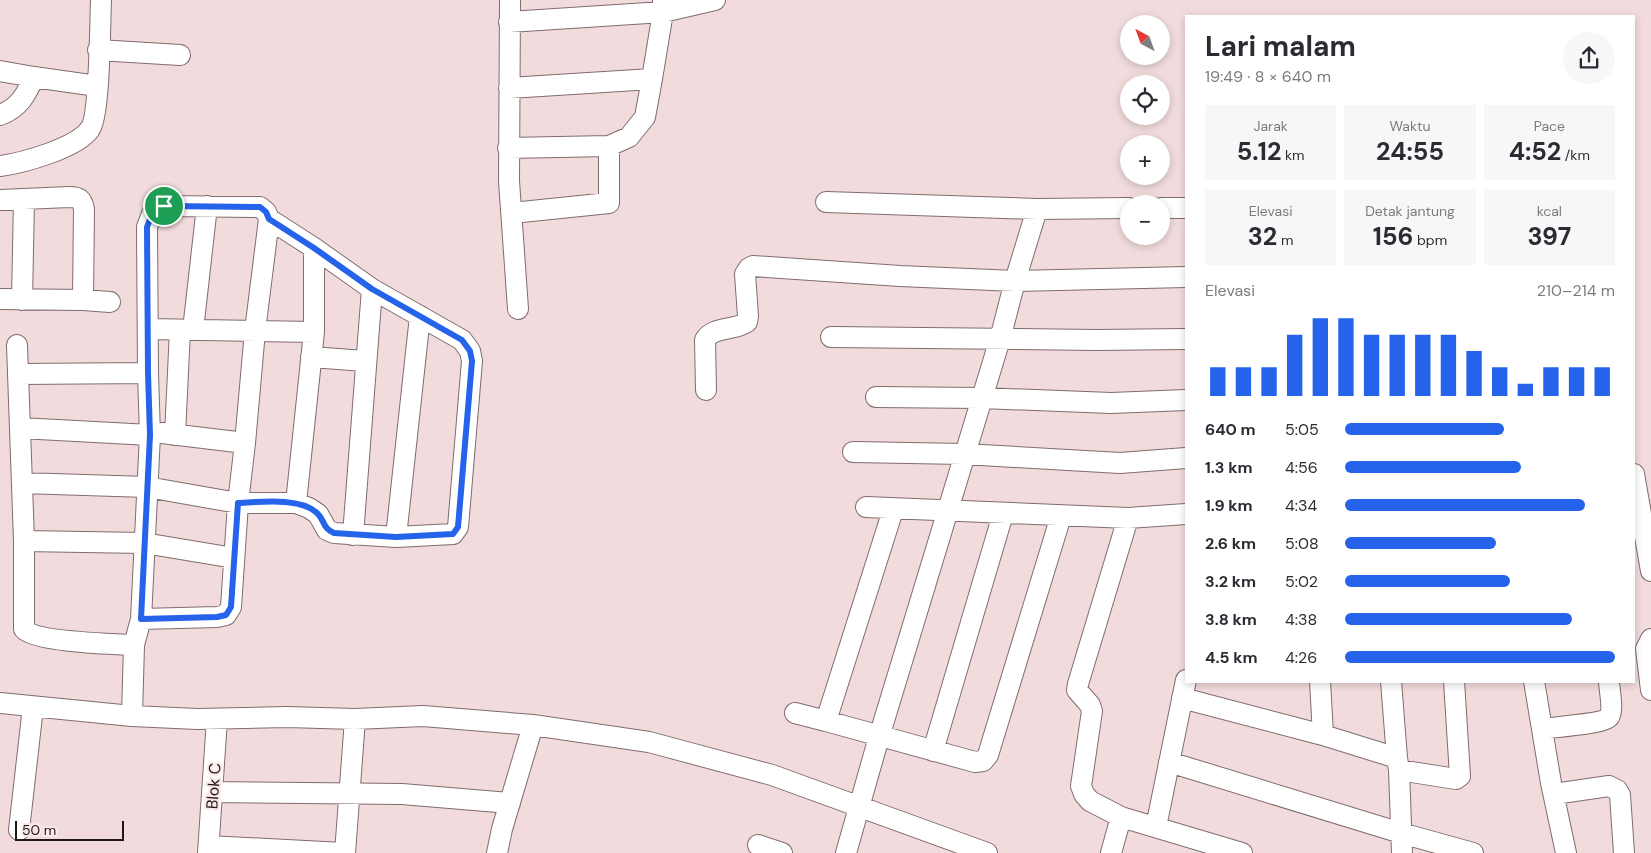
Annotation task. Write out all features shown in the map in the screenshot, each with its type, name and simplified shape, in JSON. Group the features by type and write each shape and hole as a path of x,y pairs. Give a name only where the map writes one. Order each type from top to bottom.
{"street":[{"path":"0,166 18,164 66,146 80,139 90,129 95,115 101,0"},
{"path":"510,0 508,181 512,213 518,310"},
{"path":"509,22 583,8 663,6 715,0"},
{"path":"508,148 609,146 629,137 645,117 663,6"},
{"path":"98,50 180,55"},
{"path":"0,71 97,86"},
{"path":"0,115 18,105 26,95 34,77"},
{"path":"509,88 652,79"},
{"path":"512,213 609,203 609,146"},
{"path":"0,200 78,197 83,202 83,300"},
{"path":"22,300 24,199"},
{"path":"826,202 1037,209 1120,208"},
{"path":"132,716 134,645 141,619 150,433 147,227 152,214 164,206 260,207 266,212 269,219 255,332 246,443 238,503 231,607 226,615 217,617 141,619"},
{"path":"175,434 187,330 207,206"},
{"path":"1170,208 1185,208"},
{"path":"846,853 946,510 1000,339 1037,209"},
{"path":"22,483 147,487 238,503 296,503 310,508 318,514 327,530 334,533 396,537 453,534 458,527 471,371 470,351 462,340 372,289 269,219"},
{"path":"296,503 314,332 314,248"},
{"path":"706,390 705,340 708,334 742,326 747,322 745,274 753,266 900,276 1015,281 1185,277"},
{"path":"352,535 372,289"},
{"path":"0,299 110,302"},
{"path":"396,537 420,316"},
{"path":"149,330 314,332"},
{"path":"832,337 1000,339 1185,338"},
{"path":"17,345 24,541 24,629 27,633 50,638 134,645"},
{"path":"311,357 365,360"},
{"path":"18,374 148,373"},
{"path":"876,397 981,398 1111,403 1185,400"},
{"path":"20,428 175,434 246,443"},
{"path":"853,452 964,454 1120,462 1185,458"},
{"path":"1635,488 1637,515 1651,571"},
{"path":"866,508 1128,518 1185,514"},
{"path":"826,721 893,510"},
{"path":"933,751 1003,514"},
{"path":"795,713 975,762 984,762 988,755 1061,516"},
{"path":"1128,518 1078,684 1077,690 1090,705 1092,711 1081,786 1084,794 1090,800 1121,817 1156,827 1209,848 1242,853"},
{"path":"24,541 144,543 234,558"},
{"path":"1635,579 1651,576"},
{"path":"1643,646 1651,690"},
{"path":"1320,683 1323,735"},
{"path":"1391,683 1402,843"},
{"path":"1156,827 1184,689 1323,735 1398,764 1456,779 1460,776 1454,683"},
{"path":"1534,683 1566,853"},
{"path":"1543,729 1596,722 1605,719 1611,712 1609,683"},
{"path":"0,704 132,716 218,719 287,717 355,719 423,716 532,725 649,742 772,775 987,853"},
{"path":"19,830 33,706"},
{"name":"Blok C","path":"209,849 218,719"},
{"path":"209,849 344,853 355,719"},
{"path":"498,853 502,829 532,725"},
{"path":"1169,762 1402,843 1474,853"},
{"path":"1554,794 1609,786 1617,790 1620,795 1624,853"},
{"path":"212,792 402,794 510,803"},
{"path":"1111,853 1121,817"},
{"path":"758,845 782,853"}],"route":[{"path":"164,206 260,207 266,212 269,219 372,289 462,340 470,351 472,361 458,527 453,534 396,537 334,533 327,530 318,514 310,508 296,503 238,503 231,607 226,615 217,617 141,619 150,435 147,227 152,214 164,206"}]}
